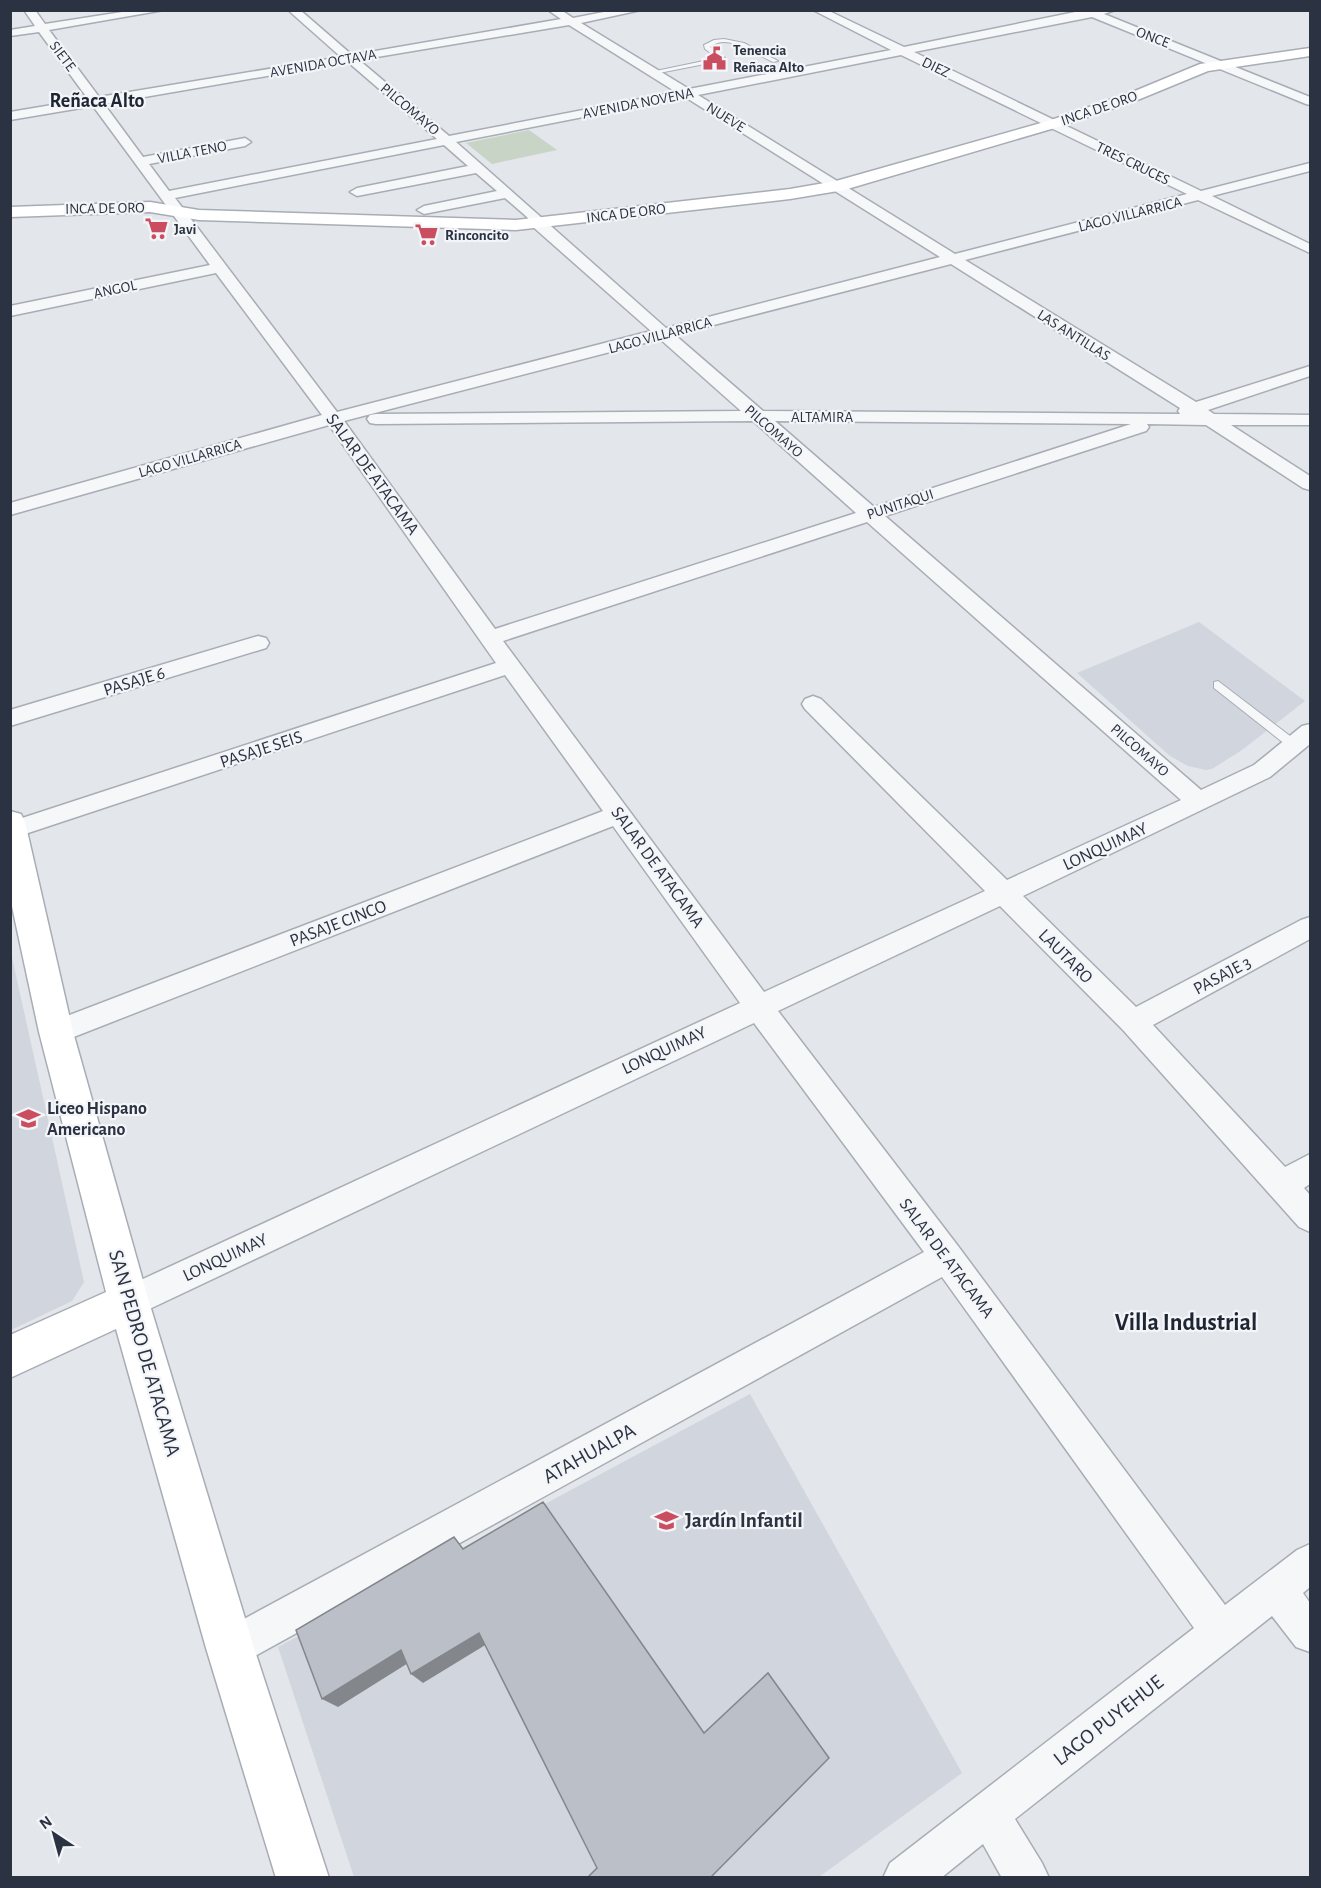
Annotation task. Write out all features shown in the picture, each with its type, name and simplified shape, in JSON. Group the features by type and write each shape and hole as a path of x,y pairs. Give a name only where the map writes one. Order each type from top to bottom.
{"street":[{"name":"SIETE","path":"29,10 98,102"},
{"path":"10,33 159,10"},
{"name":"PILCOMAYO","path":"292,10 508,192 533,215 537,223 666,333 756,416 1199,802"},
{"name":"NUEVE","path":"553,10 838,186"},
{"name":"AVENIDA OCTAVA","path":"10,116 636,10"},
{"name":"DIEZ","path":"818,10 1053,124"},
{"name":"AVENIDA NOVENA","path":"171,204 447,141 1088,12 1110,10"},
{"name":"ONCE","path":"1088,12 1311,101"},
{"name":"INCA DE ORO","path":"10,212 150,207 171,204 199,215 516,225 778,195 838,186 1053,124 1135,96 1205,67 1311,52"},
{"name":"SALAR DE ATACAMA","path":"98,102 171,204 334,419 510,666 758,1006 947,1257 1221,1632"},
{"name":"TRES CRUCES","path":"1053,124 1311,249"},
{"name":"VILLA TENO","path":"140,162 245,142"},
{"name":"LAGO VILLARRICA","path":"10,509 334,419 1311,167"},
{"path":"357,192 479,168"},
{"name":"LAS ANTILLAS","path":"838,186 1311,484"},
{"path":"424,210 508,192"},
{"name":"ANGOL","path":"10,311 219,268"},
{"name":"PUNITAQUI","path":"490,638 1163,420 1200,414 1311,371"},
{"path":"1200,414 1311,420"},
{"name":"ALTAMIRA","path":"334,419 756,416 1163,420"},
{"name":"PASAJE 6","path":"10,718 258,643"},
{"name":"PASAJE SEIS","path":"12,826 510,666"},
{"name":"LAUTARO","path":"813,704 1132,1022 1311,1217"},
{"name":"LONQUIMAY","path":"10,1357 1199,802 1262,771 1302,738"},
{"name":"PASAJE CINCO","path":"56,1032 620,814"},
{"name":"SAN PEDRO DE ATACAMA","path":"12,826 56,1032 129,1302 230,1648 303,1878"},
{"name":"PASAJE 3","path":"1132,1022 1311,927"},
{"path":"1281,1186 1311,1168"},
{"name":"ATAHUALPA","path":"230,1648 947,1257"},
{"name":"LAGO PUYEHUE","path":"905,1878 1311,1563"},
{"path":"1276,1590 1311,1633"},
{"path":"988,1813 1027,1878"}],"lane":[{"path":"654,72 723,59 707,48 710,43 721,40 736,42 775,61"},
{"path":"1218,685 1302,738"}],"shaded area":[{"path":"1199,622 1305,701 1242,750 1212,769 1206,770 1188,766 1170,756 1077,673"},
{"name":"Liceo Hispano Americano","path":"11,953 84,1282 72,1301 11,1330"},
{"name":"Jardín Infantil","path":"750,1394 962,1773 819,1877 354,1877 278,1647"}],"green space":[{"path":"529,130 557,150 492,164 466,143"}],"building":[{"path":"543,1502 704,1733 768,1673 829,1758 710,1878 587,1878 597,1868 479,1633 411,1674 401,1650 322,1699 296,1630 454,1537 463,1549"}],"place":[{"name":"Tenencia Reñaca Alto","path":"715,59"},
{"name":"Javi","path":"156,229"},
{"name":"Rinconcito","path":"427,235"},
{"name":"Liceo Hispano Americano","path":"29,1118"},
{"name":"Jardín Infantil","path":"667,1520"}],"district":[{"name":"Reñaca Alto","path":"97,100"},
{"name":"Villa Industrial","path":"1186,1322"}]}
